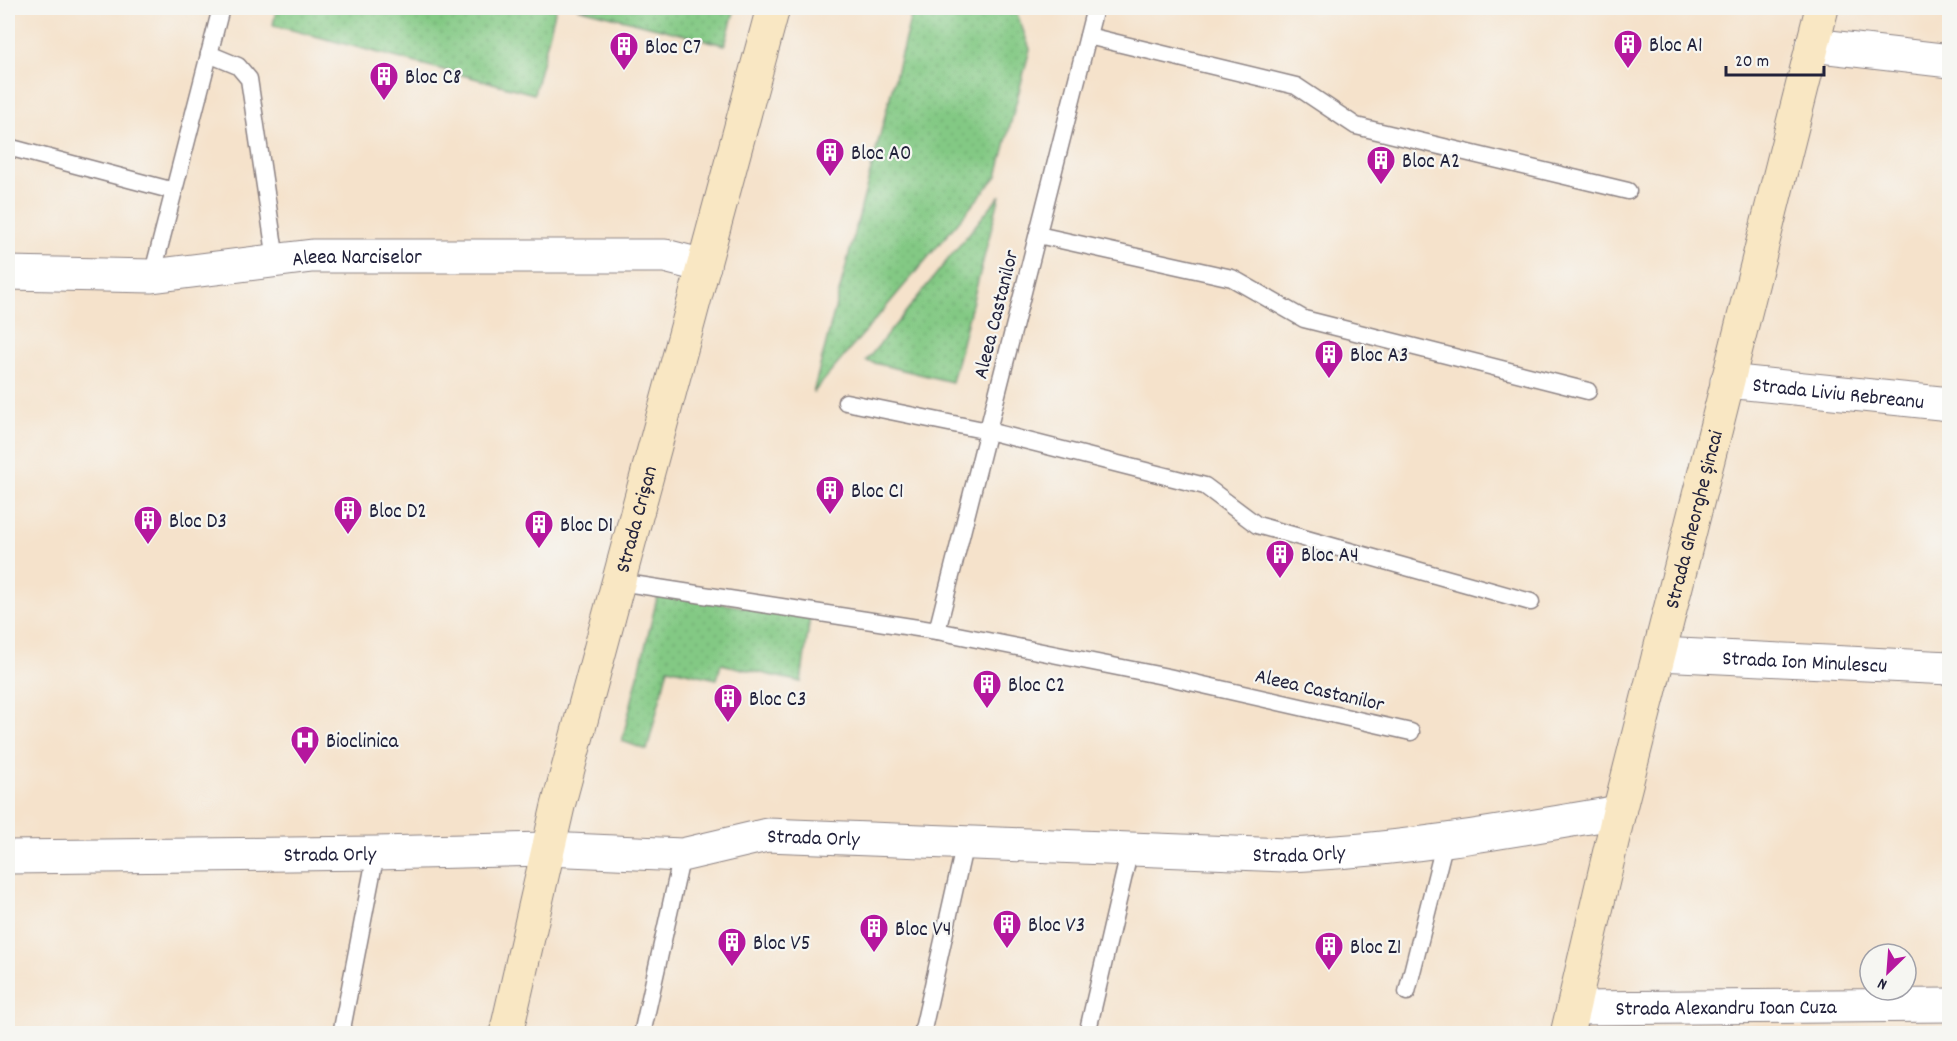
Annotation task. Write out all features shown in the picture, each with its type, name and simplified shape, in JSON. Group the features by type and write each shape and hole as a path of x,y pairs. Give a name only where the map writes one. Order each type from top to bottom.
{"street":[{"name":"Strada Crișan","path":"506,1034 547,849 773,8"},
{"name":"Strada Gheorghe Șincai","path":"1570,1021 1619,812 1822,8"},
{"path":"1812,45 1950,61"},
{"name":"Aleea Narciselor","path":"8,273 152,276 312,256 665,256 704,266"},
{"name":"Strada Liviu Rebreanu","path":"1727,381 1950,404"},
{"name":"Strada Ion Minulescu","path":"1659,654 1950,668"},
{"name":"Strada Orly","path":"8,857 547,849 682,855 767,835 1286,855 1334,853 1445,841 1619,812"},
{"name":"Strada Alexandru Ioan Cuza","path":"1570,1021 1950,1005"}],"lane":[{"path":"152,276 221,8"},
{"name":"Aleea Castanilor","path":"937,631 1095,8"},
{"path":"1088,36 1296,86 1356,126 1628,191"},
{"path":"209,54 238,66 249,79 276,260"},
{"path":"8,147 174,191"},
{"path":"1038,235 1232,278 1304,319 1588,391"},
{"path":"846,402 988,430 1204,486 1257,525 1531,602"},
{"name":"Aleea Castanilor","path":"619,582 937,631 1168,677 1411,732"},
{"path":"1407,992 1445,841"},
{"path":"922,1034 965,843"},
{"path":"1087,1034 1130,849"},
{"path":"341,1034 376,853"},
{"path":"642,1034 682,855"}],"green space":[{"path":"277,8 556,8 534,94 273,25"},
{"path":"577,8 735,8 725,45"},
{"path":"913,8 1015,8 1030,49 997,176 813,393"},
{"path":"1000,195 952,382 866,361"},
{"path":"658,594 810,617 801,682 721,664 717,679 668,668 647,750 622,741"}],"place":[{"name":"Bloc A1","path":"1628,70"},
{"name":"Bloc C7","path":"624,72"},
{"name":"Bloc C8","path":"384,102"},
{"name":"Bloc A0","path":"830,178"},
{"name":"Bloc A2","path":"1381,186"},
{"name":"Bloc A3","path":"1329,380"},
{"name":"Bloc C1","path":"830,516"},
{"name":"Bloc D2","path":"348,536"},
{"name":"Bloc D3","path":"148,546"},
{"name":"Bloc D1","path":"539,550"},
{"name":"Bloc A4","path":"1280,580"},
{"name":"Bloc C2","path":"987,710"},
{"name":"Bloc C3","path":"728,724"},
{"name":"Bioclinica","path":"305,766"},
{"name":"Bloc V3","path":"1007,950"},
{"name":"Bloc V4","path":"874,954"},
{"name":"Bloc V5","path":"732,968"},
{"name":"Bloc Z1","path":"1329,972"}]}
